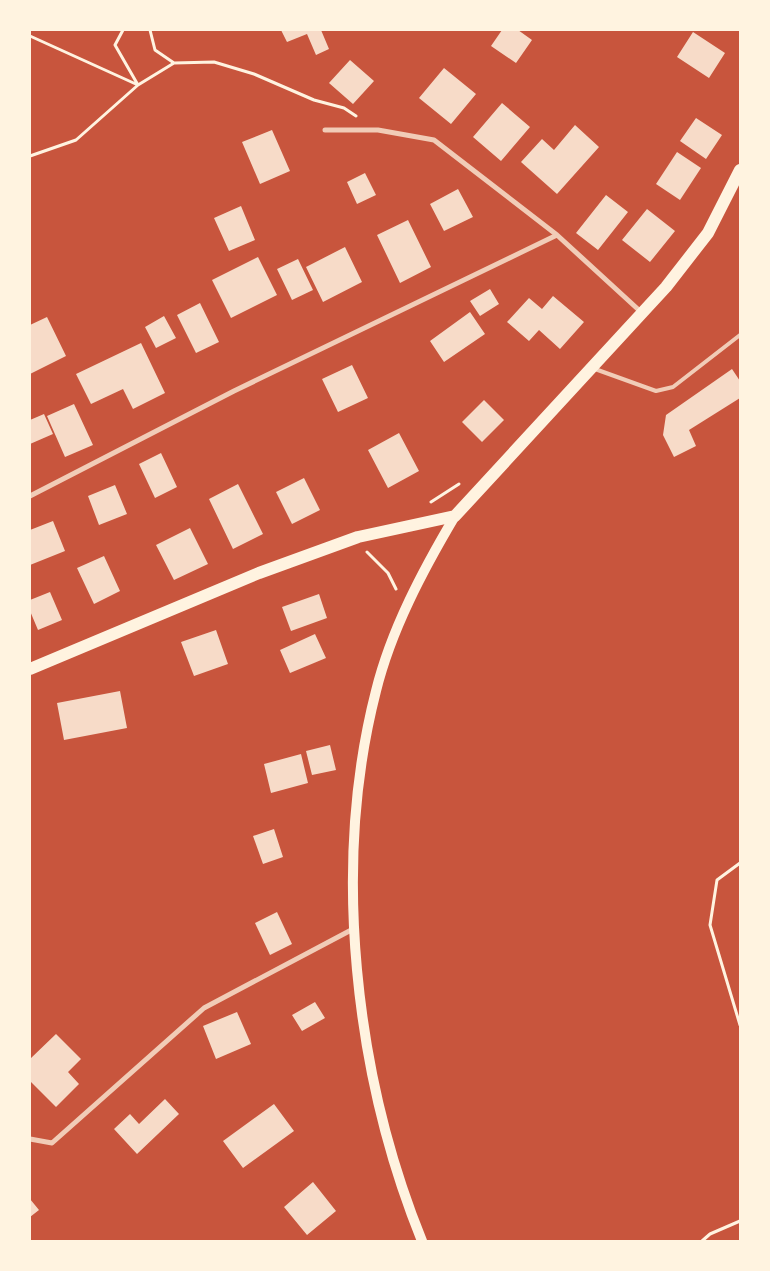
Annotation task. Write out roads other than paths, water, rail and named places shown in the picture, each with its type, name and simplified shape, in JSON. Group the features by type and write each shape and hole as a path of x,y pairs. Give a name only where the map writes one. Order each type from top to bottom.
{"main road":[{"path":"422,1241 394,1164 378,1105 358,979 353,851 363,760 376,691 408,605 438,544 455,516 518,446 643,314 708,233 740,170"},
{"path":"30,669 259,573 350,540 455,516"}],"street":[{"path":"324,130 378,130 434,140 557,235 643,314"},
{"path":"30,496 234,391 557,235"},
{"path":"30,1139 52,1142 204,1008 355,928"}],"lane":[{"path":"593,368 656,391 673,387 740,335"}]}
